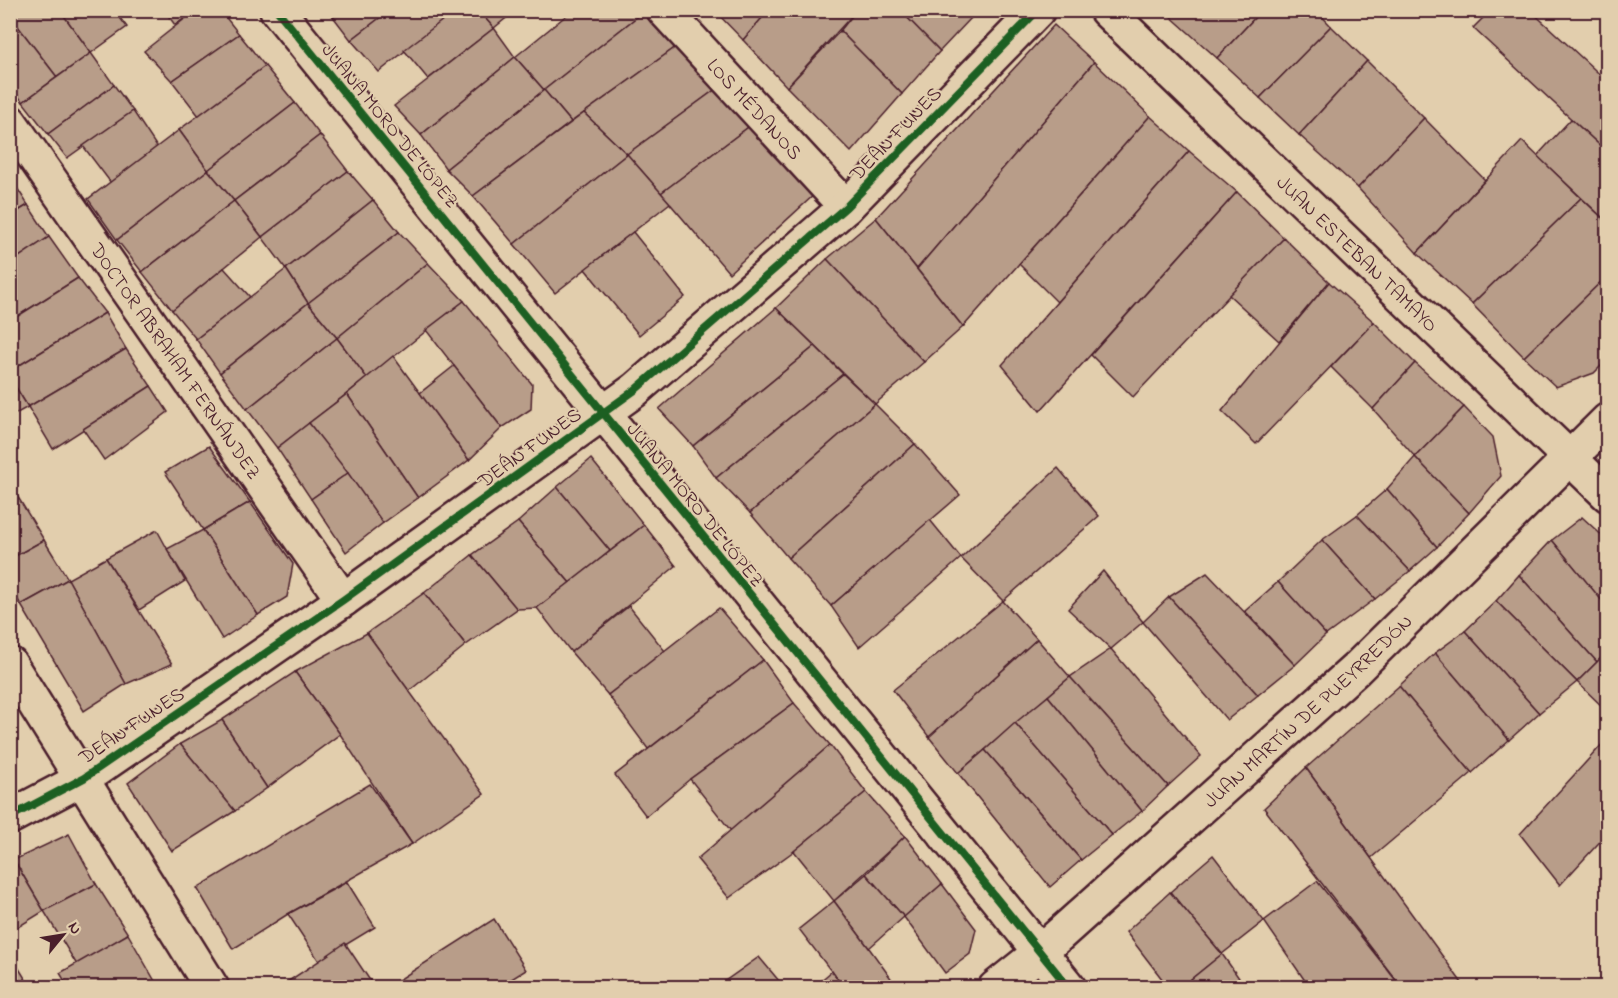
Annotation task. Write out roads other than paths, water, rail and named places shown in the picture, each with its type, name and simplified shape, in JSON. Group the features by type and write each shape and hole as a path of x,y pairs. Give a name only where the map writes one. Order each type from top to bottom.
{"street":[{"name":"JUANA MORO DE LÓPEZ","path":"277,10 602,414 1069,987"},
{"name":"LOS MÉDANOS","path":"664,10 846,207"},
{"name":"DEÁN FUNES","path":"10,817 84,778 343,600 635,390 846,207 1038,10"},
{"name":"JUAN ESTEBAN TAMAYO","path":"1106,10 1569,460 1608,495"},
{"name":"DOCTOR ABRAHAM FERNÁNDEZ","path":"10,122 343,600"},
{"name":"JUAN MARTÍN DE PUEYRREDÓN","path":"995,987 1039,953 1356,669 1608,420"},
{"path":"10,664 84,778 212,987"}]}
